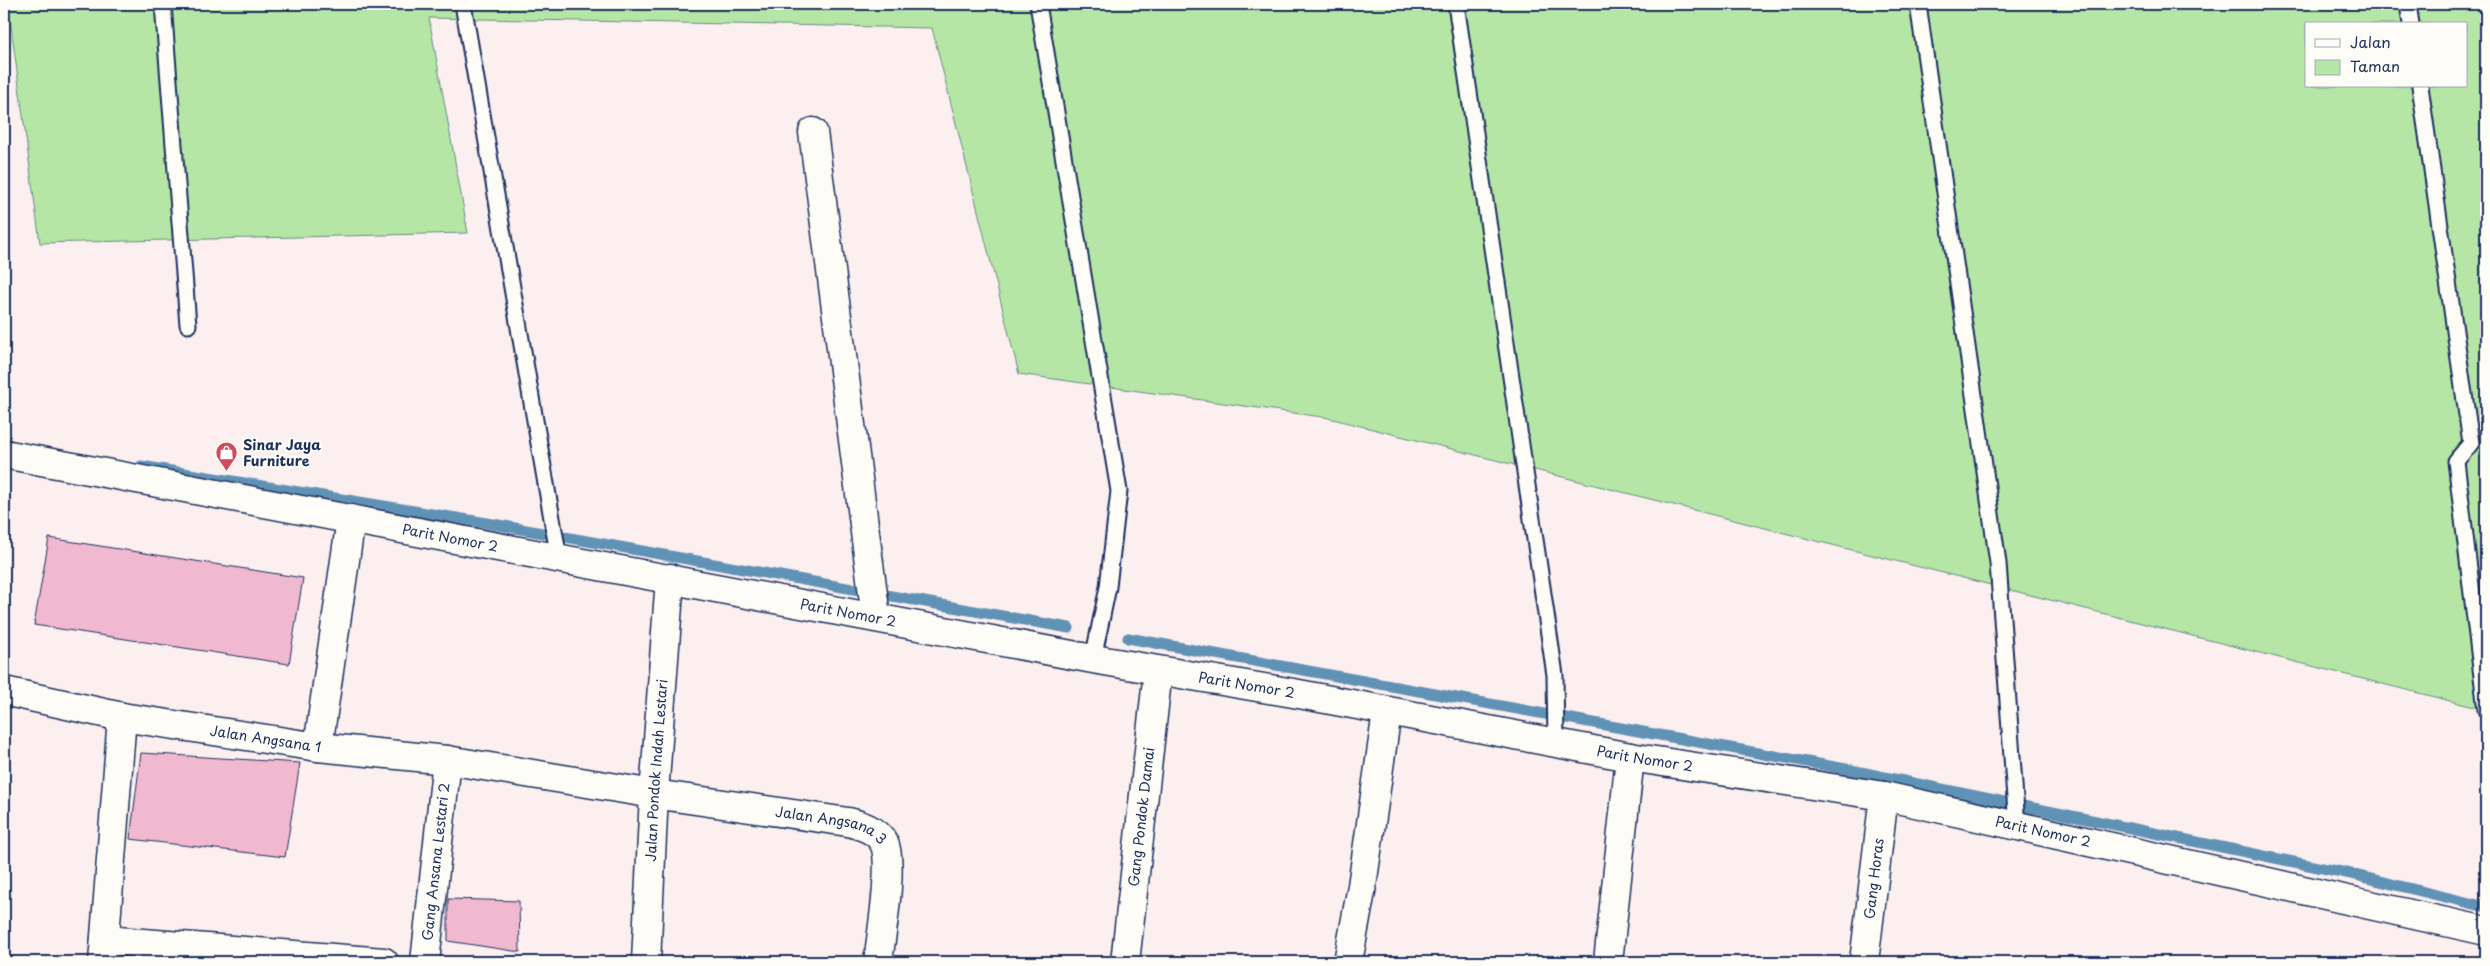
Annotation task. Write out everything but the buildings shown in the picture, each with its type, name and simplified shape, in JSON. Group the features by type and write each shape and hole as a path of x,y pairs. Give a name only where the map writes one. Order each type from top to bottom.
{"street":[{"path":"813,132 876,618"},
{"name":"Parit Nomor 2","path":"4,454 1093,659 1299,694 1630,757 1884,796 2486,931"},
{"path":"318,747 351,519"},
{"name":"Jalan Pondok Indah Lestari","path":"646,962 654,794 670,578"},
{"name":"Gang Pondok Damai","path":"1125,962 1158,671"},
{"name":"Jalan Angsana 1","path":"4,691 122,717 318,747 447,760 654,794"},
{"path":"1348,962 1362,886 1388,712"},
{"path":"122,717 104,951 384,962"},
{"path":"1608,962 1630,757"},
{"name":"Gang Ansana Lestari 2","path":"425,962 447,760"},
{"name":"Jalan Angsana 3","path":"654,794 848,822 868,827 884,843 888,865 878,962"},
{"name":"Gang Horas","path":"1864,962 1884,796"}],"lane":[{"path":"163,4 188,325"},
{"path":"463,4 559,559"},
{"path":"1038,4 1119,491 1108,587 1093,659"},
{"path":"1456,4 1555,675 1556,743"},
{"path":"1918,4 1998,562 2016,826"},
{"path":"2408,4 2411,22"},
{"path":"2420,88 2471,443 2456,461 2486,710"}],"green space":[{"path":"8,4 2486,4 2486,710 1329,418 1019,374 932,28 429,18 468,233 40,243"}],"waterway":[{"path":"141,466 493,524 1069,628"},
{"path":"1128,638 1846,769 2351,874 2486,907"}],"place":[{"name":"Sinar Jaya Furniture","path":"227,472"}]}
